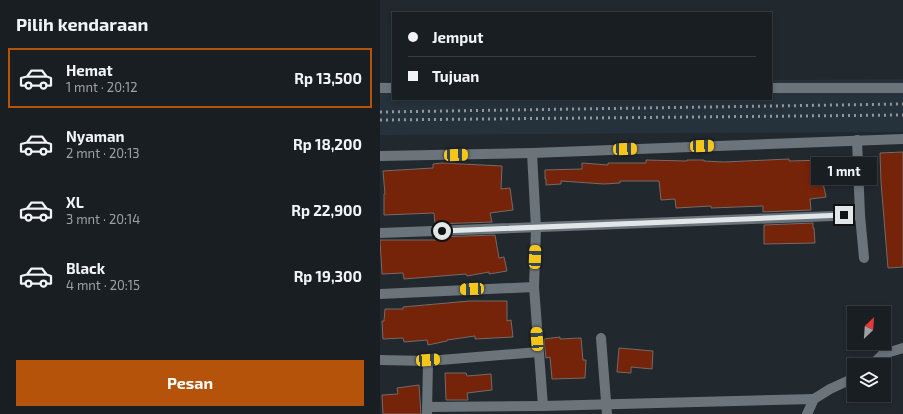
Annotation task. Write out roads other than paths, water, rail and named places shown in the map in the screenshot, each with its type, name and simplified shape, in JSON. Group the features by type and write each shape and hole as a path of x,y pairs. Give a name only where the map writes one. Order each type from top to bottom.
{"street":[{"path":"380,88 392,88"},
{"path":"772,88 903,88"},
{"path":"380,156 532,153 903,139"},
{"path":"857,140 860,215 864,258"},
{"path":"532,153 536,228 534,286 543,406"},
{"path":"380,233 860,215"},
{"path":"380,294 534,286"},
{"path":"601,338 607,409"},
{"path":"879,358 883,354 903,348"},
{"path":"380,360 428,360 538,352"},
{"path":"428,360 427,410 543,406 607,409 814,399 830,389 847,381"},
{"path":"807,414 814,399"}],"railway":[{"path":"380,112 903,104"},
{"path":"380,120 903,115"}]}
